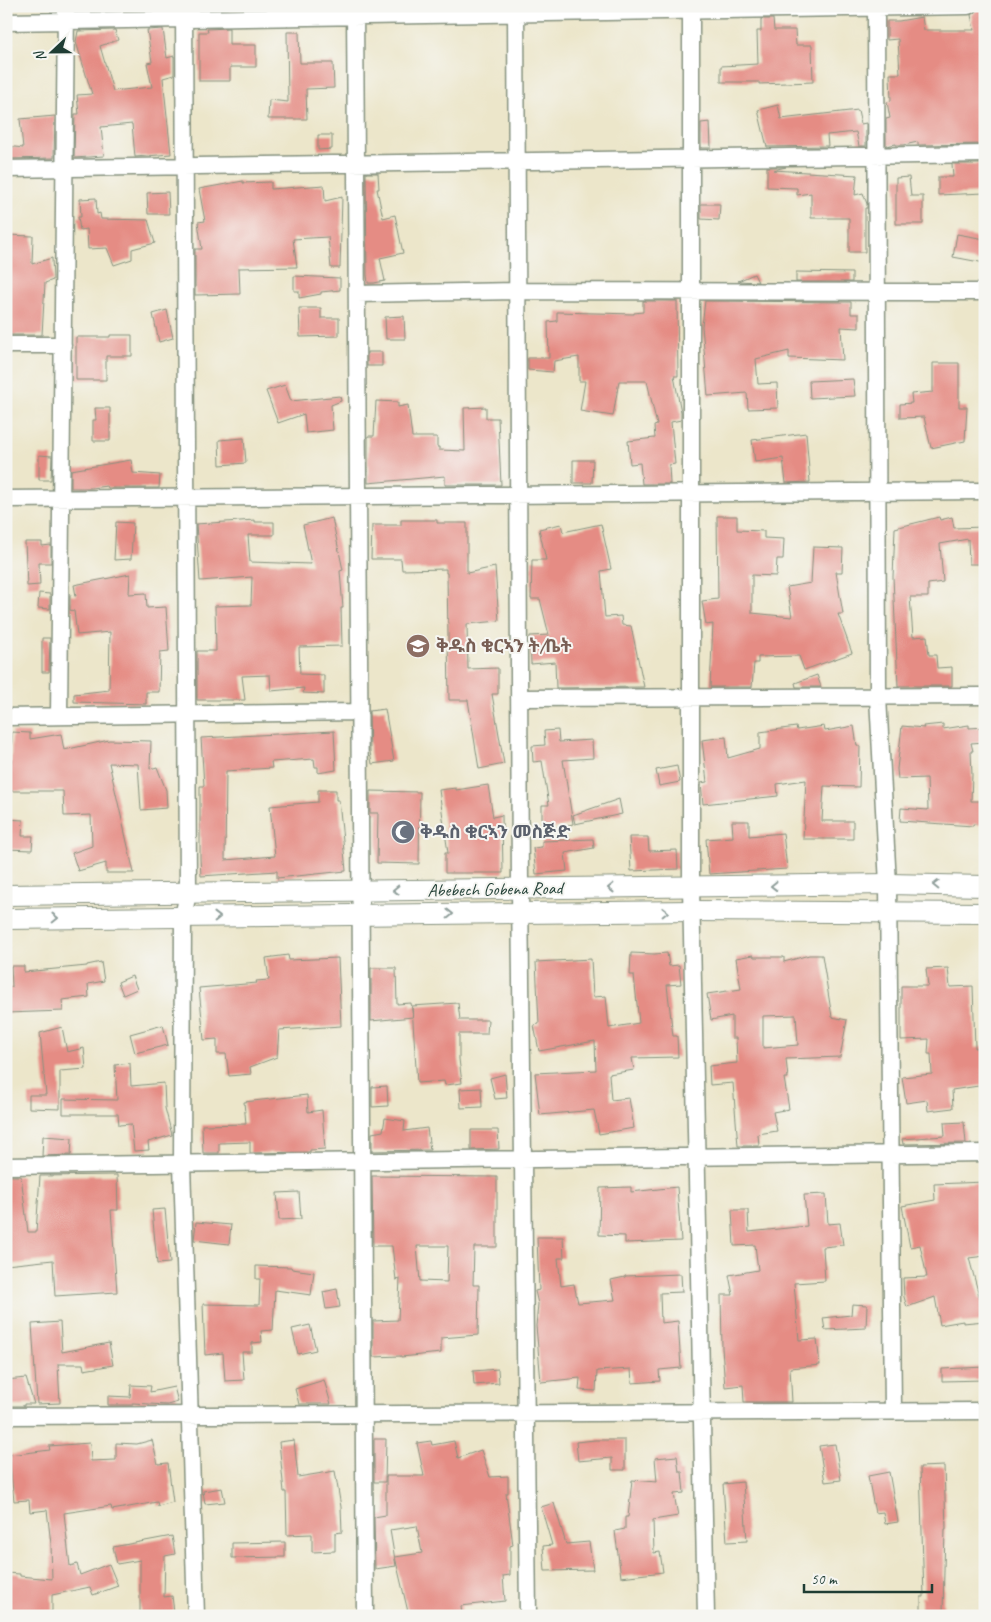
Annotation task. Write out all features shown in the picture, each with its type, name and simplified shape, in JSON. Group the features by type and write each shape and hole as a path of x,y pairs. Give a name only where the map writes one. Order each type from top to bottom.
{"street":[{"path":"6,22 66,14 968,6"},
{"path":"876,7 878,697 888,884 893,1411"},
{"path":"692,9 692,911 706,1616"},
{"path":"516,10 520,913 528,1616"},
{"path":"355,12 366,1616"},
{"path":"184,13 188,893 183,917 182,1164 196,1616"},
{"path":"59,716 66,14"},
{"path":"6,169 985,154"},
{"path":"357,294 517,291 985,292"},
{"path":"6,345 63,345"},
{"path":"6,499 985,491"},
{"path":"519,698 985,696"},
{"path":"6,717 359,712"},
{"name":"Abebech Gobena Road","path":"6,895 888,884 985,886"},
{"name":"Abebech Gobena Road","path":"6,919 692,911 985,913"},
{"path":"6,1166 985,1153"},
{"path":"6,1416 985,1411"}],"building":[{"path":"76,6 108,6 109,10 76,11"},
{"path":"144,6 160,6 160,9 145,10"},
{"path":"206,6 229,6 229,8 206,9"},
{"path":"978,6 985,6 985,144 918,145 918,142 886,146 886,119 890,118 887,102 891,101 890,74 900,74 898,39 887,40 887,21 922,17 924,30 974,30 971,15"},
{"path":"761,19 773,19 774,30 795,30 796,45 812,45 813,82 759,84 759,82 721,82 721,66 758,64 757,31 761,31"},
{"path":"229,28 229,45 256,45 256,67 230,67 230,81 199,81 199,32 208,32 207,29"},
{"path":"163,29 167,58 174,56 174,75 163,78 171,154 135,157 132,124 101,127 104,156 74,158 75,114 79,114 77,95 92,94 76,42 78,31 115,30 118,40 100,46 113,91 152,87 147,63 152,62 147,30"},
{"path":"287,32 299,32 300,63 333,63 334,88 306,89 307,119 268,119 269,100 288,102"},
{"path":"778,105 781,119 858,110 861,124 866,123 866,146 859,146 856,132 827,135 828,146 767,147 758,110"},
{"path":"55,116 54,158 6,159 7,146 23,148 20,119"},
{"path":"710,122 711,148 701,148 701,123"},
{"path":"318,135 332,135 332,149 318,150"},
{"path":"952,164 985,164 985,193 938,195 938,177 953,177"},
{"path":"767,167 786,167 773,170 857,175 855,195 863,193 867,204 867,208 865,208 865,252 849,252 849,218 811,218 811,193 797,195 797,188 767,187"},
{"path":"366,173 378,173 379,189 377,189 383,218 395,215 403,253 380,258 385,281 374,283 368,283 367,275"},
{"path":"909,177 911,196 923,196 923,224 896,224 896,178"},
{"path":"243,181 243,183 271,182 271,189 324,185 325,201 342,197 340,268 331,268 328,237 293,239 297,267 239,268 240,294 195,295 195,249 202,249 198,222 205,221 199,189"},
{"path":"168,192 169,214 148,214 147,193"},
{"path":"96,198 97,214 100,213 101,219 148,220 155,243 132,249 132,259 114,265 107,248 88,249 87,229 80,230 78,217 81,217 80,199"},
{"path":"701,204 720,204 719,220 701,219"},
{"path":"957,234 985,239 985,263 953,257"},
{"path":"6,235 33,236 32,264 52,258 53,280 45,283 42,335 10,335 6,296"},
{"path":"796,272 852,273 852,282 796,282"},
{"path":"754,274 758,282 738,281"},
{"path":"294,276 340,278 340,290 321,292 321,294 299,298 299,291 294,291"},
{"path":"643,301 677,301 678,376 674,376 681,420 671,422 675,464 669,465 670,484 642,484 640,463 630,464 628,441 655,438 654,426 657,425 647,381 619,381 613,416 580,411 585,381 579,381 579,357 554,361 553,372 528,370 528,358 549,358 548,322 557,321 557,312 634,314 643,312"},
{"path":"705,301 851,302 851,314 859,314 859,328 841,327 843,360 789,358 789,351 756,359 758,384 777,383 778,408 748,409 747,393 708,396 702,326"},
{"path":"299,308 321,308 321,318 339,318 339,336 300,337"},
{"path":"167,310 173,338 159,342 153,314"},
{"path":"404,316 405,339 386,339 385,317"},
{"path":"110,335 132,335 132,356 106,356 106,380 76,380 76,337 110,337"},
{"path":"367,352 382,352 382,366 367,366"},
{"path":"933,363 959,363 959,407 967,407 965,441 931,448 924,417 900,418 900,404 912,403 911,394 933,392"},
{"path":"853,379 855,396 810,398 809,381"},
{"path":"285,385 291,401 340,396 341,401 331,405 333,430 306,433 304,414 278,423 266,391"},
{"path":"376,401 398,402 398,407 408,405 412,437 437,437 437,447 439,447 439,450 465,451 464,408 486,407 486,418 498,418 501,485 445,485 445,476 368,483 368,436 374,436"},
{"path":"95,408 110,408 110,441 93,441 93,420 96,420"},
{"path":"806,433 810,482 786,483 783,458 755,462 752,440"},
{"path":"244,438 246,463 220,465 219,440"},
{"path":"39,455 52,456 51,480 39,480"},
{"path":"131,460 133,473 160,475 159,488 108,488 107,486 71,488 71,470"},
{"path":"573,460 593,460 592,483 573,483"},
{"path":"717,516 737,516 737,530 764,531 764,538 784,539 783,559 777,559 776,576 752,575 752,613 792,617 787,587 811,583 813,547 843,548 842,572 836,572 843,614 838,614 852,653 804,670 799,656 758,657 758,663 754,663 752,687 710,687 713,624 706,625 702,601 718,599"},
{"path":"939,517 940,520 952,517 954,528 985,527 985,564 969,564 968,539 940,544 943,582 928,584 928,597 910,597 913,637 927,636 929,655 936,655 937,668 952,667 952,686 898,686 893,577 895,528"},
{"path":"332,518 343,570 340,571 343,608 341,608 342,646 299,647 300,674 324,675 324,694 303,693 304,688 271,691 270,675 242,676 245,700 197,700 197,651 216,651 215,606 251,605 252,577 200,581 196,524 255,520 255,522 274,522 274,535 248,535 250,562 311,564 303,525"},
{"path":"401,520 437,520 437,523 467,523 467,573 495,567 499,621 467,624 468,669 498,668 498,694 492,694 504,764 479,769 468,700 449,700 446,569 402,570 401,559 371,559 372,525 401,525"},
{"path":"116,522 133,523 131,559 114,560"},
{"path":"561,524 563,532 601,524 611,569 601,571 605,617 621,616 622,625 631,626 644,687 556,688 555,662 531,664 530,636 549,635 540,599 531,599 532,560 546,560 539,529"},
{"path":"25,542 42,542 42,546 51,545 51,563 39,563 40,585 27,586"},
{"path":"130,574 129,594 146,593 147,608 166,607 169,651 160,652 159,692 146,692 146,704 74,702 74,694 109,690 110,632 77,635 74,611 70,610 70,595 76,596 74,585"},
{"path":"39,593 50,594 50,609 38,608"},
{"path":"42,638 50,638 49,672 42,672"},
{"path":"817,675 821,687 796,687 795,683"},
{"path":"385,709 394,761 372,764 369,711"},
{"path":"943,724 943,729 969,725 969,728 985,727 985,742 971,743 973,751 971,751 971,801 985,801 985,825 973,824 973,826 900,821 901,808 928,810 927,778 898,779 897,769 902,726 924,728 923,726"},
{"path":"824,726 825,731 854,726 857,746 860,746 859,787 824,786 822,821 853,821 853,839 803,839 806,780 777,784 778,796 703,804 701,783 707,782 702,740 726,737 728,758 760,749 760,732 796,727 797,730"},
{"path":"558,730 559,742 592,740 593,758 563,760 573,824 542,831 542,805 549,805 542,761 533,762 532,746 545,745 544,731"},
{"path":"334,731 336,770 318,773 318,767 315,767 314,759 271,762 272,768 226,771 225,860 275,856 270,806 318,802 318,790 336,790 336,800 339,800 346,871 277,878 277,871 201,876 200,786 204,786 201,738"},
{"path":"12,732 30,733 30,739 61,734 64,750 109,740 151,741 150,769 157,767 166,790 167,808 141,810 138,764 109,763 134,873 106,873 106,863 78,871 72,853 92,846 91,815 64,816 63,791 6,791 6,762 11,762"},
{"path":"677,766 680,782 659,786 656,770"},
{"path":"488,785 493,817 502,815 503,873 445,873 445,853 448,853 439,790 456,788 456,790"},
{"path":"370,791 420,792 419,864 377,863 378,813 370,813"},
{"path":"619,799 622,814 575,824 573,815"},
{"path":"7,819 23,820 22,836 33,836 32,850 6,849"},
{"path":"732,821 749,821 749,836 783,833 787,869 709,874 706,839 733,837"},
{"path":"629,837 648,837 649,851 677,850 678,869 631,871"},
{"path":"593,839 594,848 565,853 567,871 536,874 533,848 542,847 542,841"},
{"path":"631,953 667,953 669,966 679,965 681,984 667,985 673,1036 677,1036 678,1057 632,1058 634,1070 609,1074 611,1100 629,1098 634,1128 599,1134 594,1110 540,1115 535,1073 596,1070 595,1041 539,1051 534,1025 539,1024 536,962 591,959 593,997 606,996 609,1028 639,1023 634,975 630,975"},
{"path":"288,955 289,960 338,958 341,1026 279,1030 277,1057 250,1067 251,1074 229,1076 226,1054 217,1054 217,1039 204,1040 199,988 257,983 256,981 269,980 266,958"},
{"path":"753,955 754,957 784,957 784,962 809,955 822,955 832,1017 847,1020 840,1057 786,1059 788,1078 784,1078 789,1109 773,1112 777,1131 758,1134 759,1146 738,1146 733,1083 710,1085 709,1066 737,1063 736,1038 732,1038 732,1016 711,1020 707,994 741,989 736,958","holes":["796,1015 798,1045 763,1048 763,1016"]},
{"path":"101,962 104,981 88,984 89,997 62,1000 63,1011 6,1013 6,987 12,987 11,966 24,966 24,972 87,966"},
{"path":"371,968 396,968 397,1004 411,1003 413,1017 371,1021"},
{"path":"948,968 950,987 973,986 975,1048 985,1046 985,1085 952,1090 953,1108 928,1111 927,1100 906,1103 902,1077 932,1074 931,1054 928,1054 929,1039 901,1040 901,986 928,986 926,969"},
{"path":"132,976 137,989 123,995 118,982"},
{"path":"458,1003 460,1020 488,1020 487,1034 459,1034 459,1059 462,1083 445,1085 444,1081 417,1083 412,1006"},
{"path":"163,1025 168,1045 135,1053 130,1034"},
{"path":"62,1027 67,1052 84,1048 86,1069 60,1071 60,1109 29,1108 29,1095 46,1095 40,1033"},
{"path":"130,1063 131,1086 164,1083 165,1108 172,1135 148,1142 149,1150 134,1151 131,1124 119,1125 118,1114 63,1114 63,1099 117,1100 115,1065"},
{"path":"505,1074 507,1098 495,1099 490,1078"},
{"path":"387,1086 388,1106 372,1107 372,1087"},
{"path":"481,1088 482,1107 461,1108 460,1089"},
{"path":"307,1095 308,1112 322,1110 325,1149 310,1150 310,1152 250,1153 250,1142 219,1143 219,1153 203,1153 202,1125 246,1124 244,1102"},
{"path":"385,1118 405,1121 404,1131 427,1128 430,1150 372,1151 372,1133 383,1131"},
{"path":"964,1122 966,1143 903,1144 902,1139 945,1136 944,1123"},
{"path":"471,1130 498,1130 499,1149 471,1150"},
{"path":"43,1136 72,1138 71,1155 42,1156"},
{"path":"117,1175 118,1210 111,1210 117,1292 55,1296 53,1260 6,1265 6,1176 21,1176 28,1232 36,1232 40,1176"},
{"path":"372,1176 497,1177 497,1247 474,1247 473,1285 479,1285 478,1335 441,1338 441,1353 401,1357 373,1357 373,1321 398,1320 400,1279 396,1280 392,1246 373,1246","holes":["417,1246 448,1246 447,1282 420,1281"]},
{"path":"985,1182 985,1256 969,1258 980,1299 985,1299 985,1321 963,1323 963,1321 940,1325 935,1297 907,1307 904,1297 903,1278 927,1277 920,1245 910,1247 902,1206 935,1200 934,1184"},
{"path":"631,1187 631,1192 677,1187 681,1241 625,1243 625,1236 599,1235 600,1188"},
{"path":"299,1192 301,1219 279,1220 277,1193"},
{"path":"826,1194 828,1224 840,1223 843,1245 823,1247 825,1281 794,1283 799,1340 817,1339 820,1365 790,1368 792,1402 744,1402 743,1385 725,1387 721,1295 733,1295 729,1275 758,1270 755,1245 734,1246 732,1210 748,1210 749,1232 807,1226 804,1195"},
{"path":"165,1209 170,1263 157,1264 152,1210"},
{"path":"196,1222 231,1225 229,1244 194,1240"},
{"path":"537,1237 563,1237 564,1258 558,1258 561,1286 574,1284 578,1303 615,1300 611,1280 625,1276 681,1274 682,1292 660,1293 661,1323 678,1321 681,1368 659,1370 660,1381 632,1383 631,1369 597,1371 596,1391 579,1390 580,1378 541,1382 536,1326 538,1304 535,1291 539,1290"},
{"path":"256,1266 291,1267 292,1269 314,1272 311,1295 275,1290 273,1330 261,1331 262,1342 252,1343 252,1352 242,1352 244,1380 225,1381 223,1353 205,1355 203,1304 259,1305 260,1279 256,1279"},
{"path":"337,1289 340,1307 326,1309 323,1292"},
{"path":"852,1304 867,1305 866,1328 825,1330 823,1318 851,1315"},
{"path":"60,1322 62,1352 109,1343 113,1365 84,1370 83,1364 58,1364 60,1403 37,1404 32,1324"},
{"path":"310,1325 316,1350 298,1354 292,1329"},
{"path":"985,1367 985,1380 942,1381 942,1369"},
{"path":"498,1369 499,1383 474,1385 473,1371"},
{"path":"26,1378 34,1404 6,1406 6,1380"},
{"path":"324,1380 331,1404 299,1404 295,1389"},
{"path":"131,1385 151,1386 150,1392 174,1387 178,1402 167,1405 132,1403 132,1405 108,1405 108,1396 130,1397"},
{"path":"374,1439 386,1439 385,1482 374,1482"},
{"path":"152,1440 158,1464 168,1463 173,1502 158,1506 157,1502 112,1510 111,1506 64,1513 70,1566 77,1564 80,1575 109,1564 118,1586 93,1595 90,1587 52,1595 52,1611 39,1616 9,1616 6,1601 6,1573 52,1579 51,1544 47,1510 30,1512 29,1500 14,1501 9,1455 50,1450 49,1446 90,1443 91,1461 116,1460 116,1443 137,1444"},
{"path":"294,1440 298,1477 335,1471 341,1507 342,1532 335,1533 335,1551 312,1552 312,1534 287,1535 286,1492 284,1492 279,1442"},
{"path":"625,1440 625,1470 612,1470 612,1458 578,1461 576,1442"},
{"path":"431,1441 432,1445 454,1441 458,1458 481,1450 490,1477 508,1476 508,1493 506,1493 513,1545 510,1546 510,1575 503,1576 505,1601 461,1606 462,1616 409,1616 395,1557 422,1553 417,1526 390,1530 396,1566 375,1569 374,1517 386,1515 386,1476 424,1476 417,1443"},
{"path":"835,1444 841,1480 825,1482 819,1446"},
{"path":"677,1456 679,1472 682,1472 684,1493 674,1494 678,1516 653,1520 654,1553 660,1552 663,1572 621,1577 615,1531 625,1529 625,1517 628,1517 632,1480 657,1482 655,1458"},
{"path":"944,1466 946,1529 943,1612 921,1612 921,1597 924,1597 920,1467"},
{"path":"889,1472 898,1522 885,1524 883,1512 875,1513 868,1476"},
{"path":"743,1482 747,1541 727,1542 723,1484"},
{"path":"222,1488 225,1502 205,1504 203,1491"},
{"path":"554,1503 566,1544 589,1542 593,1570 545,1571 543,1546 552,1545 541,1507"},
{"path":"172,1536 175,1554 165,1556 164,1597 172,1596 174,1612 140,1616 140,1560 117,1564 113,1547"},
{"path":"285,1542 285,1557 232,1558 232,1543"}],"place":[{"name":"ቅዱስ ቁርኣን ት/ቤት","path":"418,646"},
{"name":"ቅዱስ ቁርኣን መስጅድ","path":"403,832"}]}
